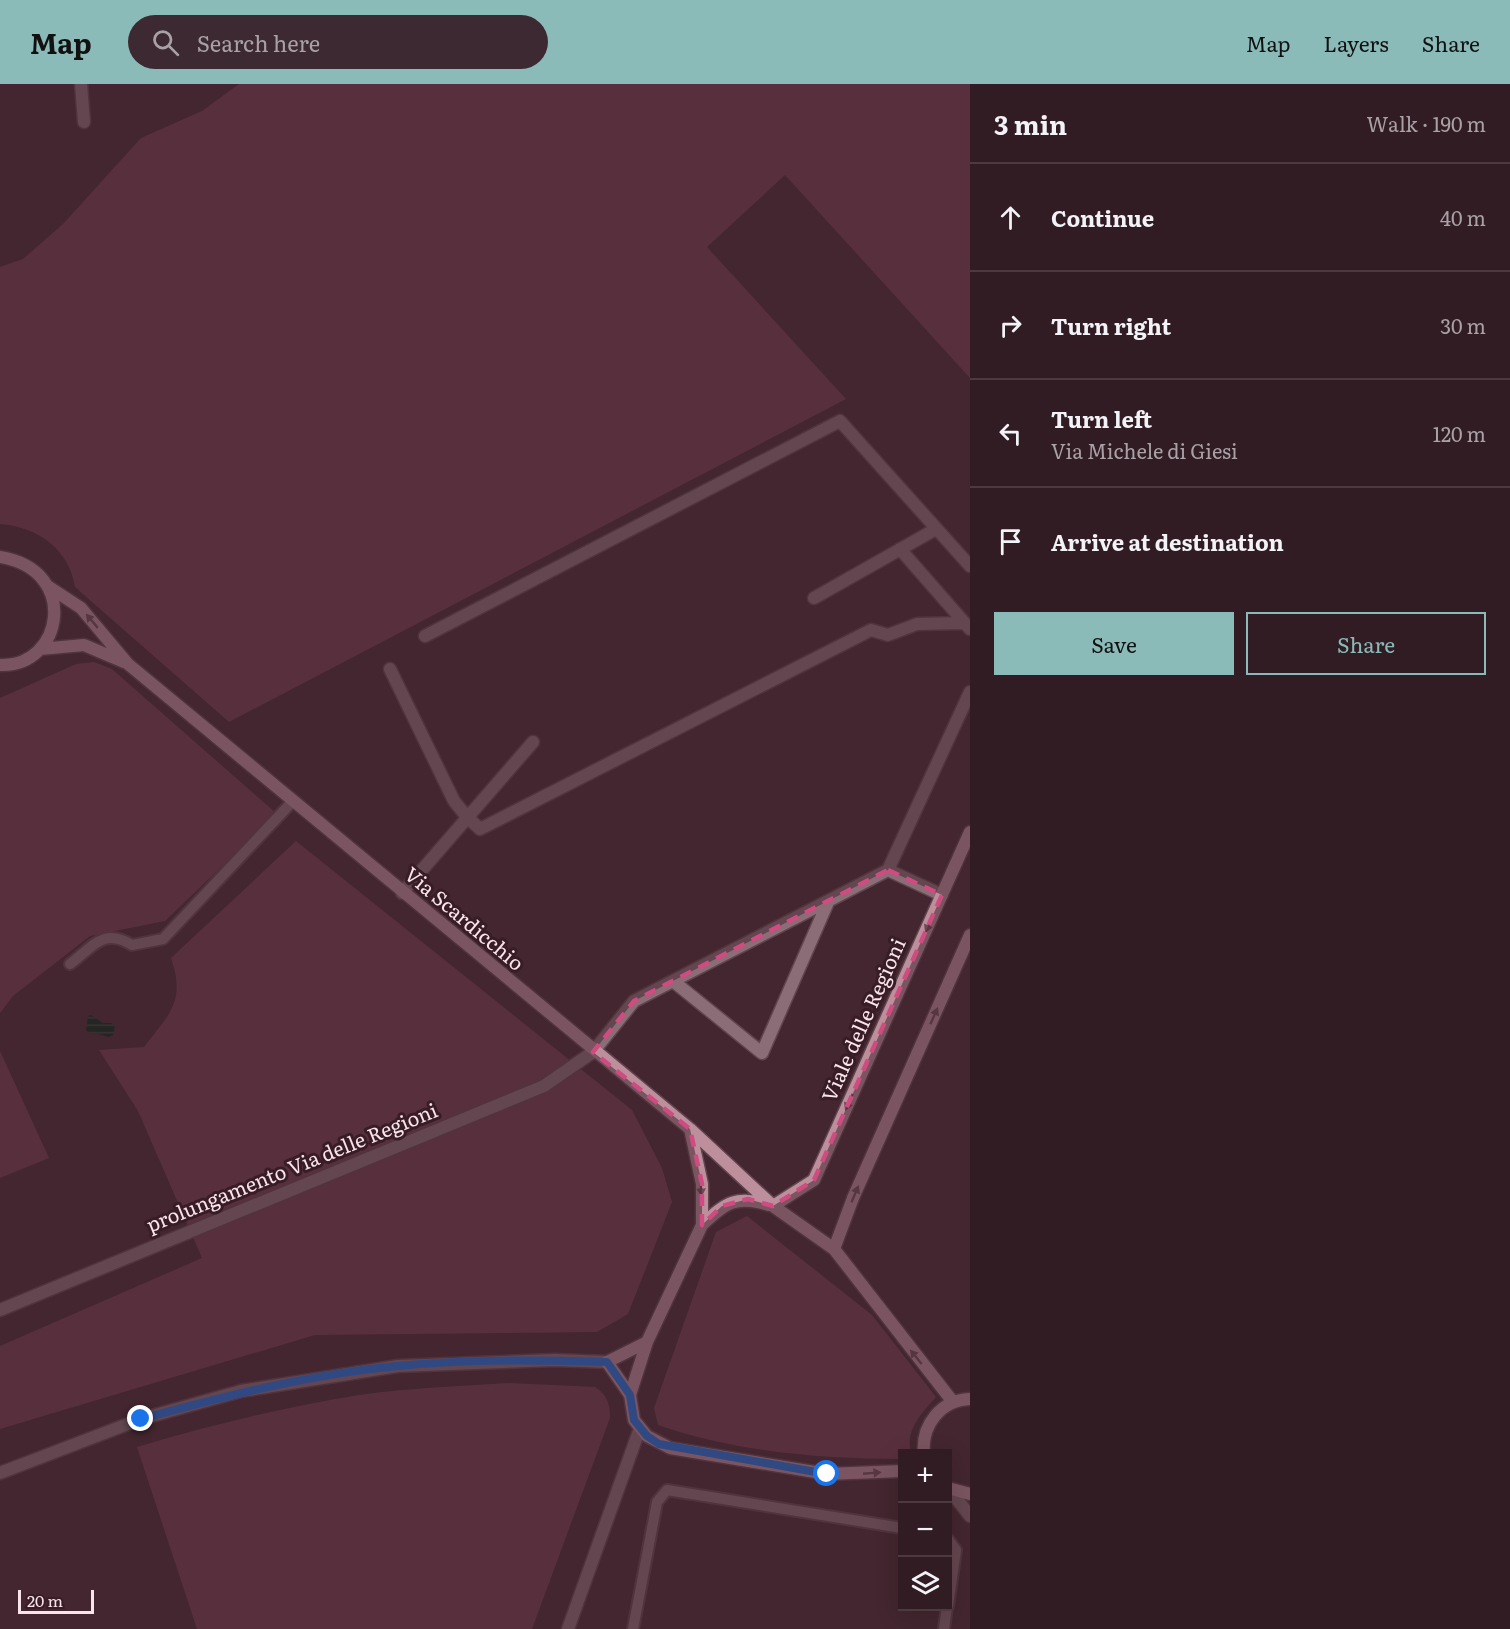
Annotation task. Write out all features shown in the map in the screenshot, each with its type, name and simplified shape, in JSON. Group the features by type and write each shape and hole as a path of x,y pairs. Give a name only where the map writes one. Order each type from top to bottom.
{"street":[{"path":"81,84 84,122"},
{"path":"425,636 840,421 970,567"},
{"path":"814,598 936,529"},
{"path":"900,549 967,626"},
{"name":"Via Scardicchio","path":"0,557 29,565 49,587 81,608 128,664 593,1052 690,1129 773,1206 834,1249 953,1402"},
{"path":"2,667 30,657 40,649 50,635 54,619 54,603 49,587"},
{"path":"390,669 454,801 467,818 480,829 871,630 888,635 917,624 967,626"},
{"name":"Via Scardicchio","path":"40,649 84,645 128,664"},
{"path":"942,895 888,870 970,692"},
{"path":"402,893 533,742"},
{"name":"Viale delle Regioni","path":"773,1206 814,1180 970,832"},
{"name":"prolungamento Via delle Regioni","path":"0,1310 544,1086 593,1052 634,1000 888,870"},
{"path":"673,981 762,1053 828,902"},
{"path":"834,1249 853,1198 970,935"},
{"path":"690,1129 702,1184 702,1225"},
{"path":"630,1395 647,1342 702,1225 722,1206 748,1199 773,1206"},
{"path":"0,1473 141,1419 241,1391 398,1366 555,1360 607,1362 647,1342"},
{"path":"607,1362 630,1395 634,1420 647,1436 670,1448 827,1474 898,1471"},
{"path":"924,1449 925,1431 932,1419 953,1402 970,1399"},
{"path":"568,1629 640,1428"},
{"path":"952,1490 970,1494"},
{"path":"952,1494 970,1516"}],"lane":[{"path":"70,964 107,936 117,936 132,945 163,939 293,801"},
{"path":"633,1629 657,1502 667,1490 898,1527"},
{"path":"952,1544 956,1550 952,1575"},
{"path":"944,1629 946,1611"}],"highlighted area":[{"path":"888,870 942,895 814,1180 773,1206 748,1199 722,1206 702,1225 702,1184 690,1129 593,1052 634,1001"}],"shaded area":[{"path":"239,84 970,84 970,378 785,175 707,247 846,399 229,722 75,587 66,562 50,542 27,530 0,524 0,267 23,259 63,224 141,138 202,111"},
{"path":"94,662 112,669 277,814 165,921 90,936 13,996 0,1013 0,698 76,664"},
{"path":"296,841 632,1110 662,1168 672,1202 628,1314 597,1332 315,1335 0,1429 0,1346 202,1258 138,1111 99,1050 144,1047 167,1016 176,997 177,986 171,958"},
{"path":"91,1015 103,1023 111,1023 115,1026 113,1035 109,1037 86,1031 88,1016"},
{"path":"0,1051 49,1158 0,1178"},
{"path":"747,1216 872,1315 936,1397 912,1430 910,1449 898,1449 898,1459 810,1455 748,1448 658,1425 654,1408 716,1232"},
{"path":"510,1383 595,1387 605,1396 610,1413 532,1629 197,1629 137,1447 248,1417 359,1395"}],"route":[{"path":"141,1419 241,1391 398,1366 555,1360 607,1362 630,1395 634,1420 647,1436 659,1444 670,1448 827,1474"}]}
